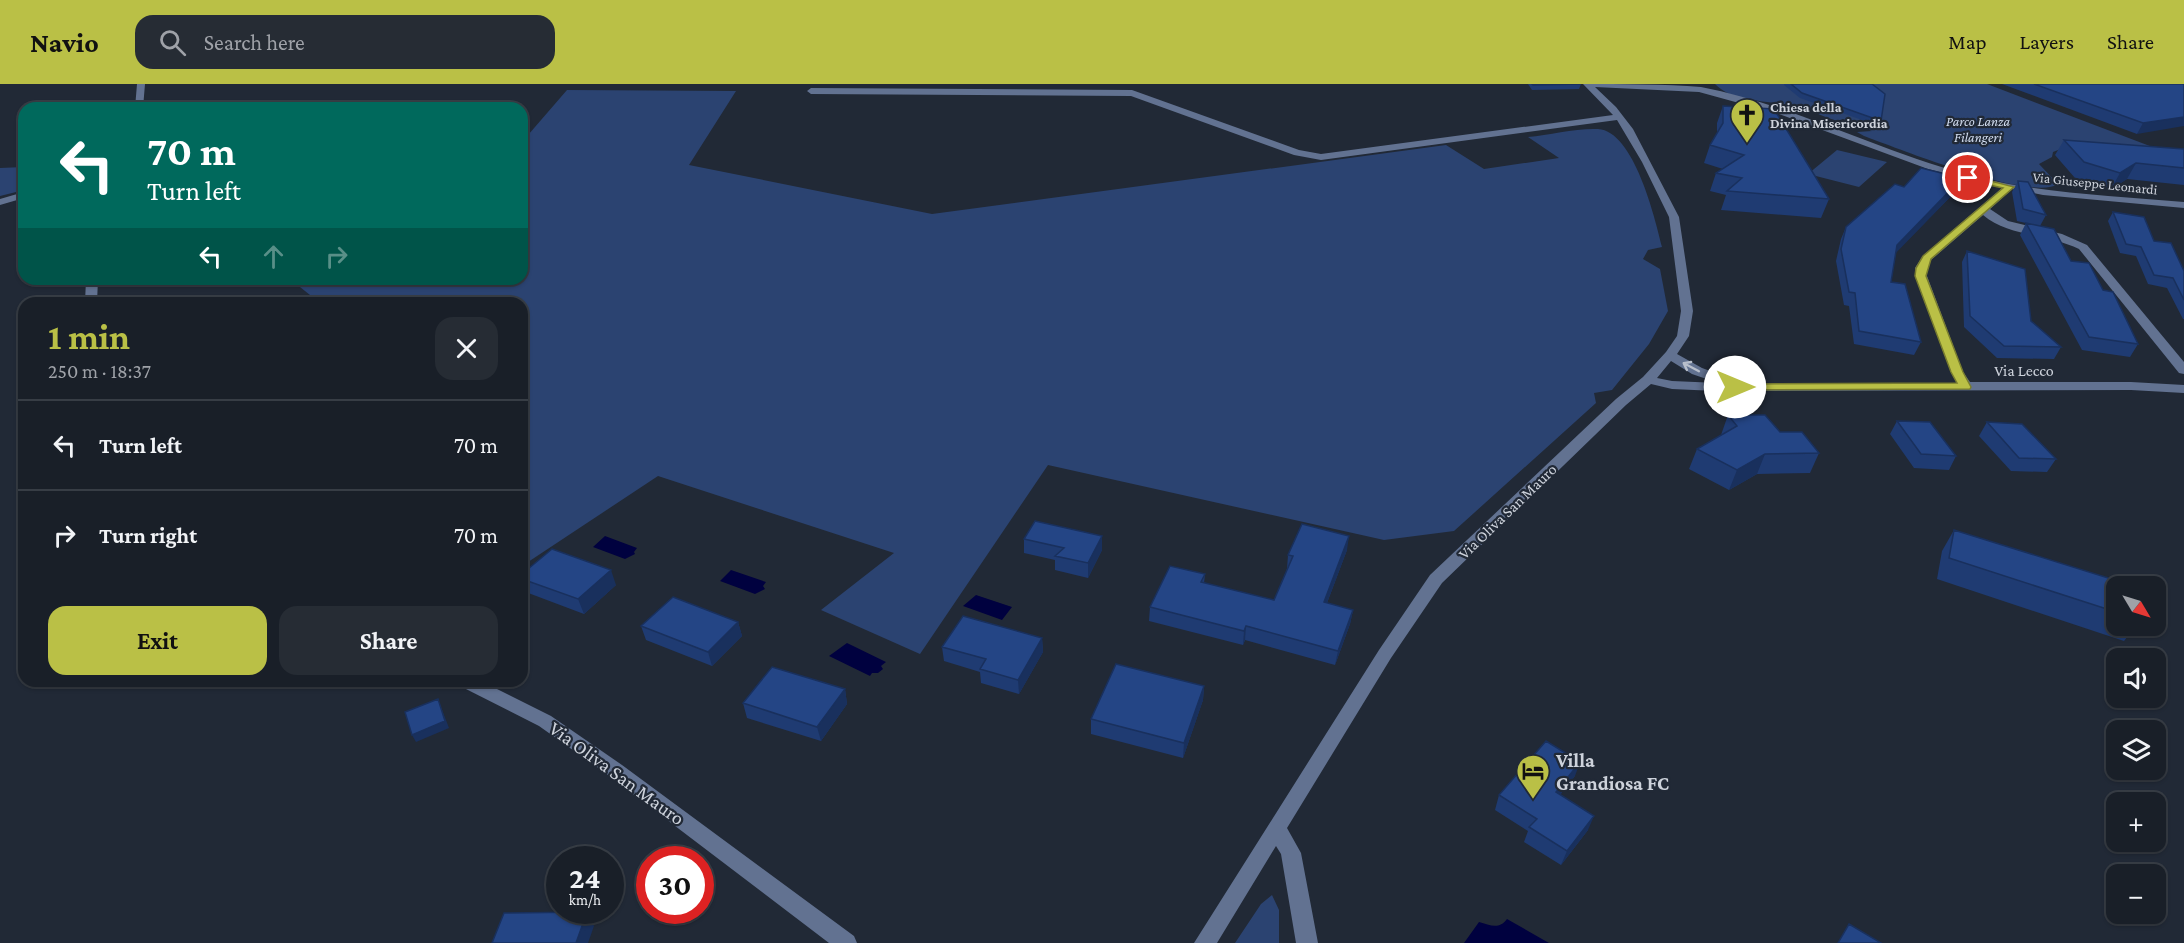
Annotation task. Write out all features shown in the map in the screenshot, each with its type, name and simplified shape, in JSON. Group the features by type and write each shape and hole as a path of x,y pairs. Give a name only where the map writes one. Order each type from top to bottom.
{"street":[{"path":"140,102 141,84"},
{"name":"Via Giuseppe Leonardi","path":"1588,84 1699,86 1803,119 1954,174 2009,187 2184,205"},
{"name":"Via Oliva San Mauro","path":"1205,943 1385,654 1436,579 1621,402 1648,380 1683,336 1687,311 1674,217 1647,162 1619,117 1588,84"},
{"path":"811,91 1132,93 1297,153 1321,157 1619,117"},
{"path":"1965,387 1957,372 1921,276 1922,268 1927,258 2009,187"},
{"path":"0,202 18,197"},
{"path":"1982,208 1996,219 2016,227"},
{"path":"1961,228 1980,224 2016,227 2068,239 2083,247 2184,370"},
{"path":"1670,355 1697,371 1723,381 1754,387"},
{"name":"Via Lecco","path":"1648,380 1672,385 1754,387 2131,386 2184,388"},
{"name":"Via Oliva San Mauro","path":"479,687 554,727 846,943"},
{"path":"1277,830 1291,853 1307,943"}],"green space":[{"name":"Parco Lanza Filangeri","path":"1715,84 1987,84 2184,159 2063,148 2053,152 2052,157 2039,164 2058,184 2043,188 2021,186 1963,171 1864,136 1857,132 1872,131 1843,119 1837,121 1793,106 1739,97 1722,90"},
{"path":"567,90 736,91 689,165 932,214 1446,145 1484,169 1559,158 1528,137 1598,129 1611,133 1622,144 1641,178 1662,247 1648,250 1643,259 1660,269 1668,311 1649,344 1612,390 1594,393 1596,403 1454,531 1384,540 1048,465 920,654 821,610 894,553 658,476 528,562 528,297 312,297 298,285 528,285 528,135"},
{"path":"1837,150 1887,162 1859,187 1808,174"},
{"path":"18,167 18,192 0,196 0,168"},
{"path":"1272,895 1279,910 1279,943 1235,943 1261,904"}],"shaded area":[{"path":"605,536 637,548 635,554 625,559 593,547"},
{"path":"731,570 766,582 763,586 765,589 755,594 720,581"},
{"path":"976,595 1012,607 1002,620 963,606"},
{"path":"847,643 886,662 881,666 883,669 870,676 829,656"},
{"path":"1507,919 1549,943 1464,943 1479,922 1498,926"}],"building":[{"path":"1532,84 1581,84 1533,85"},
{"path":"1791,84 1872,84 1885,94 1881,121 1802,93"},
{"path":"2034,84 2184,84 2184,117 2143,123"},
{"path":"1723,106 1774,109 1829,199 1727,191 1742,178 1716,173 1744,155 1710,145 1723,123"},
{"path":"2064,140 2184,149 2184,168 2136,163 2120,173 2084,162"},
{"path":"1921,168 1962,178 1897,245 1891,282 1905,284 1921,342 1859,331 1855,293 1849,292 1841,249 1846,227 1895,184 1904,187"},
{"path":"2018,181 2028,182 2046,215 2023,209"},
{"path":"2113,212 2144,217 2154,241 2171,243 2184,271 2184,300 2173,278 2154,275 2141,247 2126,244"},
{"path":"2026,223 2054,229 2071,261 2089,263 2103,290 2113,292 2138,344 2089,337"},
{"path":"1967,251 2025,269 2031,321 2061,347 2004,346 1970,316"},
{"path":"1728,415 1765,415 1780,432 1802,432 1819,453 1765,454 1737,470 1697,449 1737,426"},
{"path":"1897,421 1930,422 1956,456 1921,454"},
{"path":"1987,422 2022,424 2056,459 2019,458"},
{"path":"1035,521 1102,536 1088,563 1055,556 1064,548 1024,539"},
{"path":"1302,524 1349,536 1324,602 1353,610 1338,651 1246,626 1244,631 1150,607 1170,566 1205,574 1201,582 1274,600 1293,556 1288,555"},
{"path":"1954,530 2106,577 2106,609 1949,558"},
{"path":"552,549 611,570 578,599 528,581 528,569"},
{"path":"673,597 738,622 708,652 641,626"},
{"path":"963,616 1042,638 1018,680 980,669 986,659 942,647"},
{"path":"1116,664 1204,686 1184,743 1091,719"},
{"path":"772,667 845,689 817,727 743,703"},
{"path":"438,699 445,721 412,735 405,712"},
{"path":"1546,741 1580,762 1556,792 1594,816 1567,851 1529,827 1537,819 1499,795"},
{"path":"546,912 546,924 583,924 576,943 492,943 504,913"},
{"path":"1849,924 1881,943 1838,943"}],"place":[{"name":"Chiesa della Divina Misericordia","path":"1747,144"},
{"name":"Villa Grandiosa FC","path":"1533,800"}],"route":[{"path":"1735,387 1965,387 1957,372 1921,276 1927,258 2009,187 1968,178"}]}
